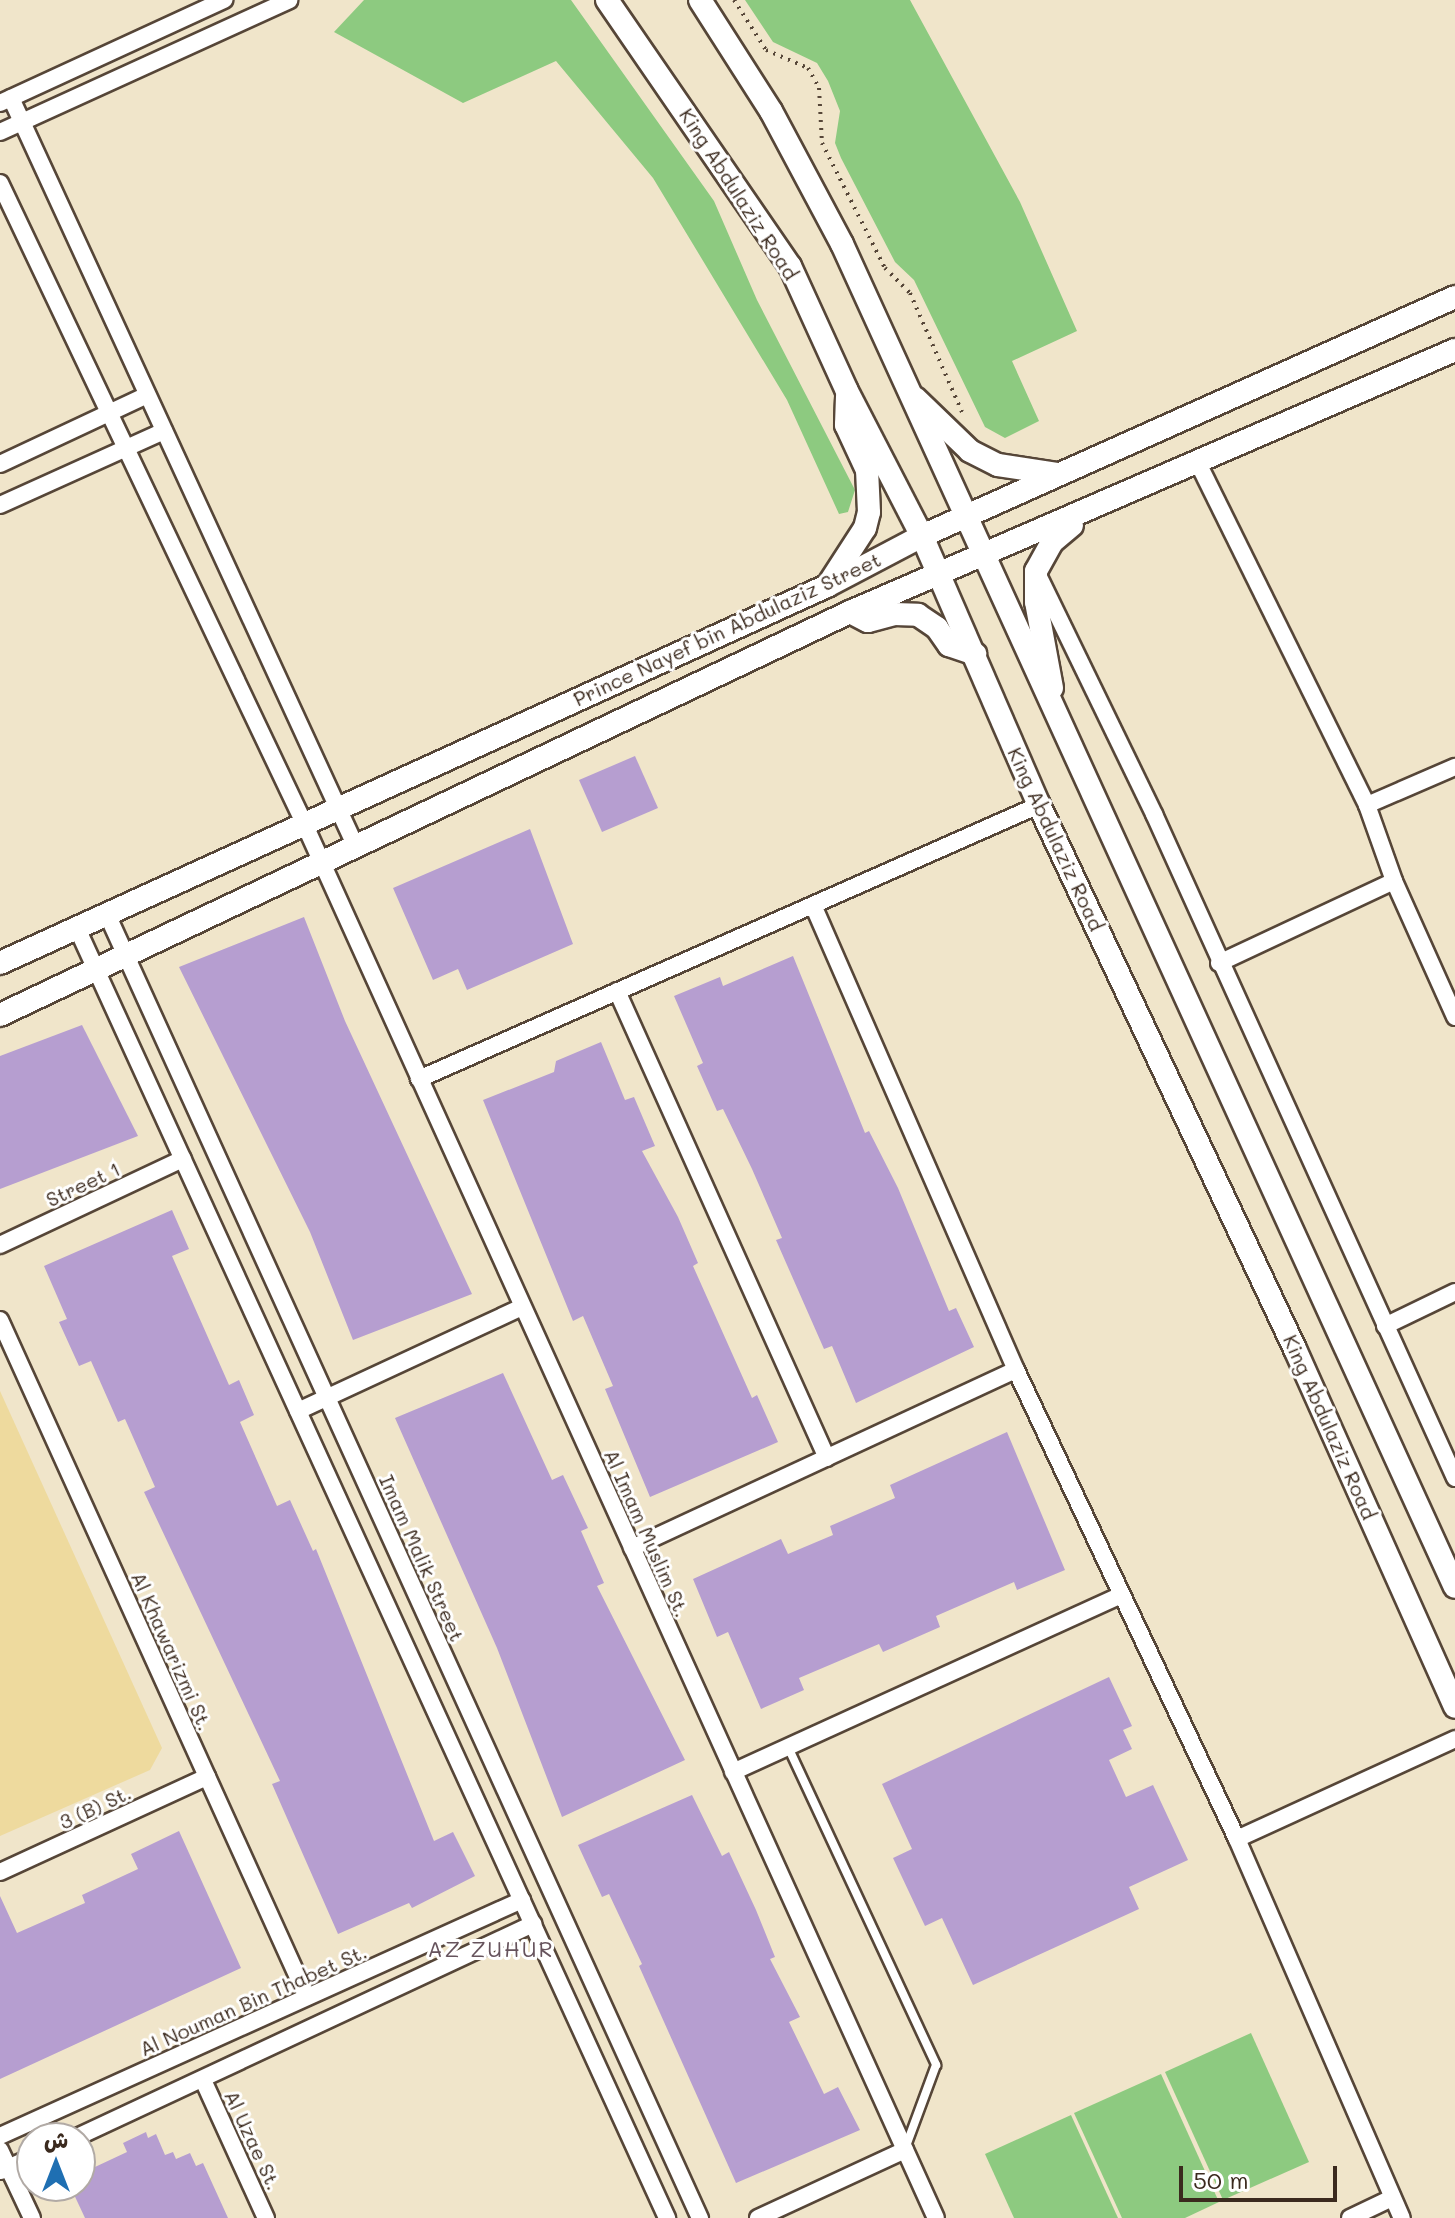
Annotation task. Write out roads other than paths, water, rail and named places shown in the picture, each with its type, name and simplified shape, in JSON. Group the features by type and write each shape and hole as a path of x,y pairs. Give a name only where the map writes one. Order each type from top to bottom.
{"main road":[{"name":"King Abdulaziz Road","path":"607,0 790,266 847,391 940,575 1039,805 1295,1349 1455,1707"},
{"path":"700,0 792,151 911,395 967,517 982,558 1455,1587"},
{"name":"Prince Nayef bin Abdulaziz Street","path":"0,963 827,586 922,536 1067,474 1455,297"},
{"name":"Prince Nayef bin Abdulaziz Street","path":"0,1015 850,612 982,558 1455,350"},
{"path":"827,586 865,528 869,512 867,470 846,425 847,391"},
{"path":"911,395 970,451 1024,471 1067,474"},
{"path":"1058,721 1036,602 1036,571 1052,542 1090,510"},
{"path":"850,612 868,621 894,614 918,615 937,628 949,645 975,654"}],"street":[{"path":"224,0 5,100 22,122 356,847"},
{"path":"0,132 289,0"},
{"name":"Al Imam Muslim St.","path":"0,183 304,823 936,2218"},
{"path":"0,464 147,395"},
{"path":"0,505 164,431"},
{"path":"1198,463 1367,805 1394,881 1455,1017"},
{"path":"1036,571 1154,814 1455,1478"},
{"path":"1367,805 1455,767"},
{"path":"419,1079 1039,805"},
{"path":"1219,963 1394,881"},
{"path":"813,905 1016,1370 1237,1839 1402,2218"},
{"name":"Imam Malik Street","path":"107,914 700,2218"},
{"path":"77,928 667,2218"},
{"path":"617,991 827,1458"},
{"name":"Street 1","path":"0,1245 183,1159"},
{"path":"1385,1326 1455,1292"},
{"path":"298,1411 522,1307"},
{"name":"Al Khawarizmi St.","path":"0,1320 307,1997"},
{"path":"632,1548 1016,1370"},
{"path":"733,1772 1121,1595"},
{"path":"1237,1839 1455,1739"},
{"name":"3 (B) St.","path":"0,1872 207,1777"},
{"name":"Al Nouman Bin Thabet St.","path":"0,2136 522,1900"},
{"path":"96,2128 533,1924"},
{"name":"Al Uzae St.","path":"203,2080 266,2218"},
{"path":"0,2150 5,2170 32,2218"},
{"path":"758,2218 905,2150"},
{"path":"1350,2218 1392,2198"}],"lane":[{"path":"788,1747 936,2065 905,2150"}],"district":[{"name":"AZ ZUHUR","path":"491,1949"}]}
